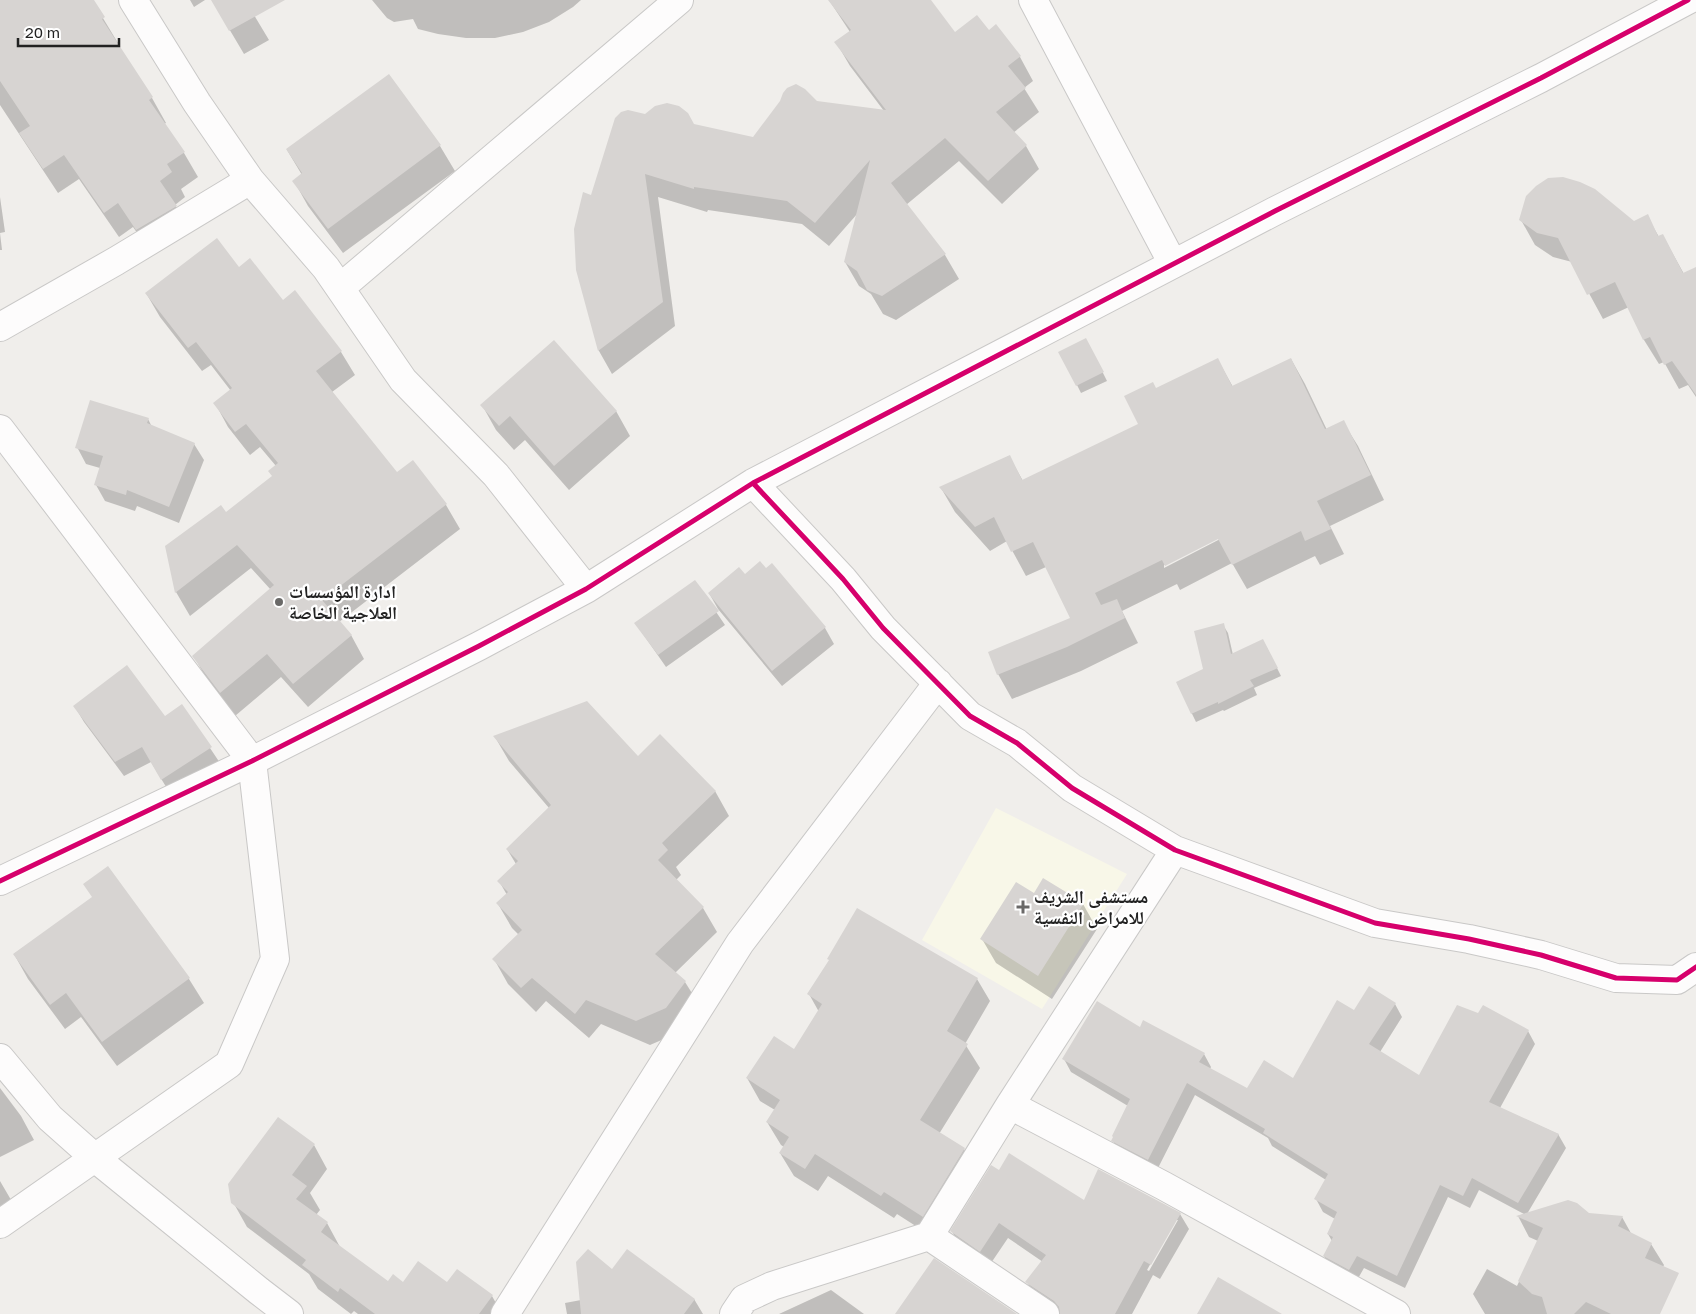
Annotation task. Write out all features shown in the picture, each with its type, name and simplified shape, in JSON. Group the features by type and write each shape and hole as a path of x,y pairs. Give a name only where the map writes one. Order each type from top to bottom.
{"street":[{"path":"133,0 197,103 250,180 326,268 403,380 496,475 586,589"},
{"path":"340,288 679,0"},
{"path":"1033,0 1173,264"},
{"path":"0,881 252,761 479,646 586,589 753,483 1284,206 1542,78 1688,0"},
{"path":"0,327 116,261 250,180"},
{"path":"0,429 252,761 275,959 229,1064 0,1224"},
{"path":"753,483 843,579 883,628 970,716 1017,743 1072,788 1175,850 1375,924 1469,939 1541,955 1616,978 1677,980 1696,967"},
{"path":"505,1314 740,942 938,684"},
{"path":"734,1314 744,1299 772,1286 929,1236 1010,1105 1175,850"},
{"path":"0,1058 50,1118 95,1158 259,1292 289,1314"},
{"path":"1010,1105 1164,1186 1396,1314"},
{"path":"929,1236 1045,1314"}],"shaded area":[{"name":"مستشفى الشريف للامراض النفسية","path":"996,808 1127,874 1042,1009 922,940"}],"building":[{"path":"0,0 94,0 105,17 102,19 153,97 149,100 185,152 167,164 172,172 160,181 177,206 136,230 118,203 104,213 64,155 43,169 19,133 30,126 0,81"},
{"path":"211,0 285,0 229,31"},
{"path":"828,0 931,0 955,32 977,15 989,30 996,24 1021,56 1008,66 1026,88 996,112 1027,145 988,181 945,138 891,183 946,254 882,296 867,290 857,271 844,262 870,160 815,223 787,201 694,187 694,189 645,174 663,302 598,351 576,270 574,229 583,192 591,195 615,118 621,112 628,110 645,114 655,106 667,103 679,106 688,113 694,124 753,137 780,101 787,88 796,84 805,89 817,101 886,110 834,42 851,30"},
{"path":"389,74 441,145 328,229 292,181 302,173 286,149"},
{"path":"1563,177 1595,189 1634,221 1648,214 1658,236 1663,234 1683,273 1696,267 1696,395 1672,361 1664,365 1650,337 1643,340 1615,282 1587,295 1558,238 1537,233 1519,220 1526,196 1536,186 1548,178"},
{"path":"217,238 239,267 250,258 283,300 295,290 342,351 316,371 397,472 413,460 447,504 322,600 352,635 293,684 267,654 220,693 192,656 274,585 237,545 175,593 165,546 221,505 226,512 272,476 268,471 278,463 246,424 235,432 213,403 232,388 196,342 188,348 145,293"},
{"path":"1086,338 1104,372 1076,386 1058,352"},
{"path":"554,340 617,411 554,466 510,416 499,426 480,405"},
{"path":"1218,358 1232,386 1291,358 1325,429 1344,420 1371,475 1317,501 1331,529 1305,541 1301,531 1232,565 1218,539 1165,566 1162,560 1095,593 1101,605 1117,599 1125,618 1067,647 997,675 988,652 1070,618 1033,542 1011,552 994,517 975,527 939,487 1010,455 1022,480 1138,424 1124,396 1153,382 1156,388"},
{"path":"90,400 149,418 147,423 195,443 169,507 127,490 126,495 94,485 103,456 75,448"},
{"path":"760,561 766,568 772,563 826,627 772,671 708,593 739,567 745,574"},
{"path":"695,580 719,611 658,655 634,623"},
{"path":"1224,623 1231,654 1263,639 1278,668 1250,680 1254,686 1218,704 1218,702 1191,714 1176,682 1203,669 1194,631"},
{"path":"127,665 165,716 182,704 212,747 161,780 142,747 115,762 73,706"},
{"path":"587,701 638,756 660,734 716,791 662,843 668,850 658,860 704,907 655,954 686,981 666,1008 636,1021 586,1000 575,1014 532,978 521,988 492,959 522,930 496,903 508,892 497,881 518,861 506,849 551,805 493,736"},
{"path":"108,866 190,978 102,1042 66,993 50,1005 13,954 92,897 83,884"},
{"path":"1043,878 1084,903 1038,976 980,939 1016,882 1034,893"},
{"path":"857,908 978,978 947,1031 968,1044 920,1120 965,1148 923,1217 884,1192 881,1196 815,1154 805,1169 779,1153 789,1137 766,1122 780,1100 746,1078 774,1036 794,1049 822,1004 807,994 829,960 827,959"},
{"path":"1369,986 1396,1003 1369,1044 1419,1075 1457,1005 1478,1013 1483,1005 1529,1030 1489,1102 1559,1134 1518,1203 1472,1178 1463,1196 1440,1185 1397,1276 1357,1256 1349,1270 1323,1256 1333,1237 1327,1234 1337,1212 1314,1199 1328,1174 1263,1133 1265,1129 1187,1083 1148,1160 1111,1141 1130,1099 1062,1059 1097,1001 1140,1027 1143,1020 1205,1053 1199,1062 1247,1088 1264,1060 1293,1078 1337,1000 1354,1010"},
{"path":"278,1117 315,1144 292,1175 307,1186 296,1199 328,1222 321,1232 388,1281 393,1274 403,1282 418,1261 447,1282 457,1269 493,1295 479,1314 375,1314 340,1288 338,1292 302,1265 306,1260 231,1203 228,1184"},
{"path":"1009,1153 1084,1200 1098,1169 1181,1213 1151,1265 1144,1261 1115,1314 1060,1314 1059,1307 1054,1301 1025,1282 1046,1255 999,1223 980,1252 950,1231 991,1165 999,1170"},
{"path":"1568,1200 1577,1203 1589,1213 1623,1216 1618,1226 1652,1243 1645,1258 1679,1273 1660,1314 1611,1314 1586,1302 1574,1314 1547,1314 1542,1297 1532,1294 1518,1281 1543,1228 1516,1216"},
{"path":"588,1249 612,1269 627,1249 695,1299 684,1314 581,1314 576,1262"},
{"path":"934,1258 1017,1314 895,1314"},
{"path":"1218,1277 1282,1314 1197,1314"}],"cycle path":[{"path":"0,881 252,761 479,646 586,589 753,483 1275,211 1541,78 1688,0"},
{"path":"753,483 843,579 883,628 970,716 1017,743 1072,788 1175,850 1375,923 1469,939 1541,955 1616,978 1677,980 1696,967"}],"place":[{"name":"ادارة المؤسسات العلاجية الخاصة","path":"279,602"},
{"name":"مستشفى الشريف للامراض النفسية","path":"1023,907"}]}
